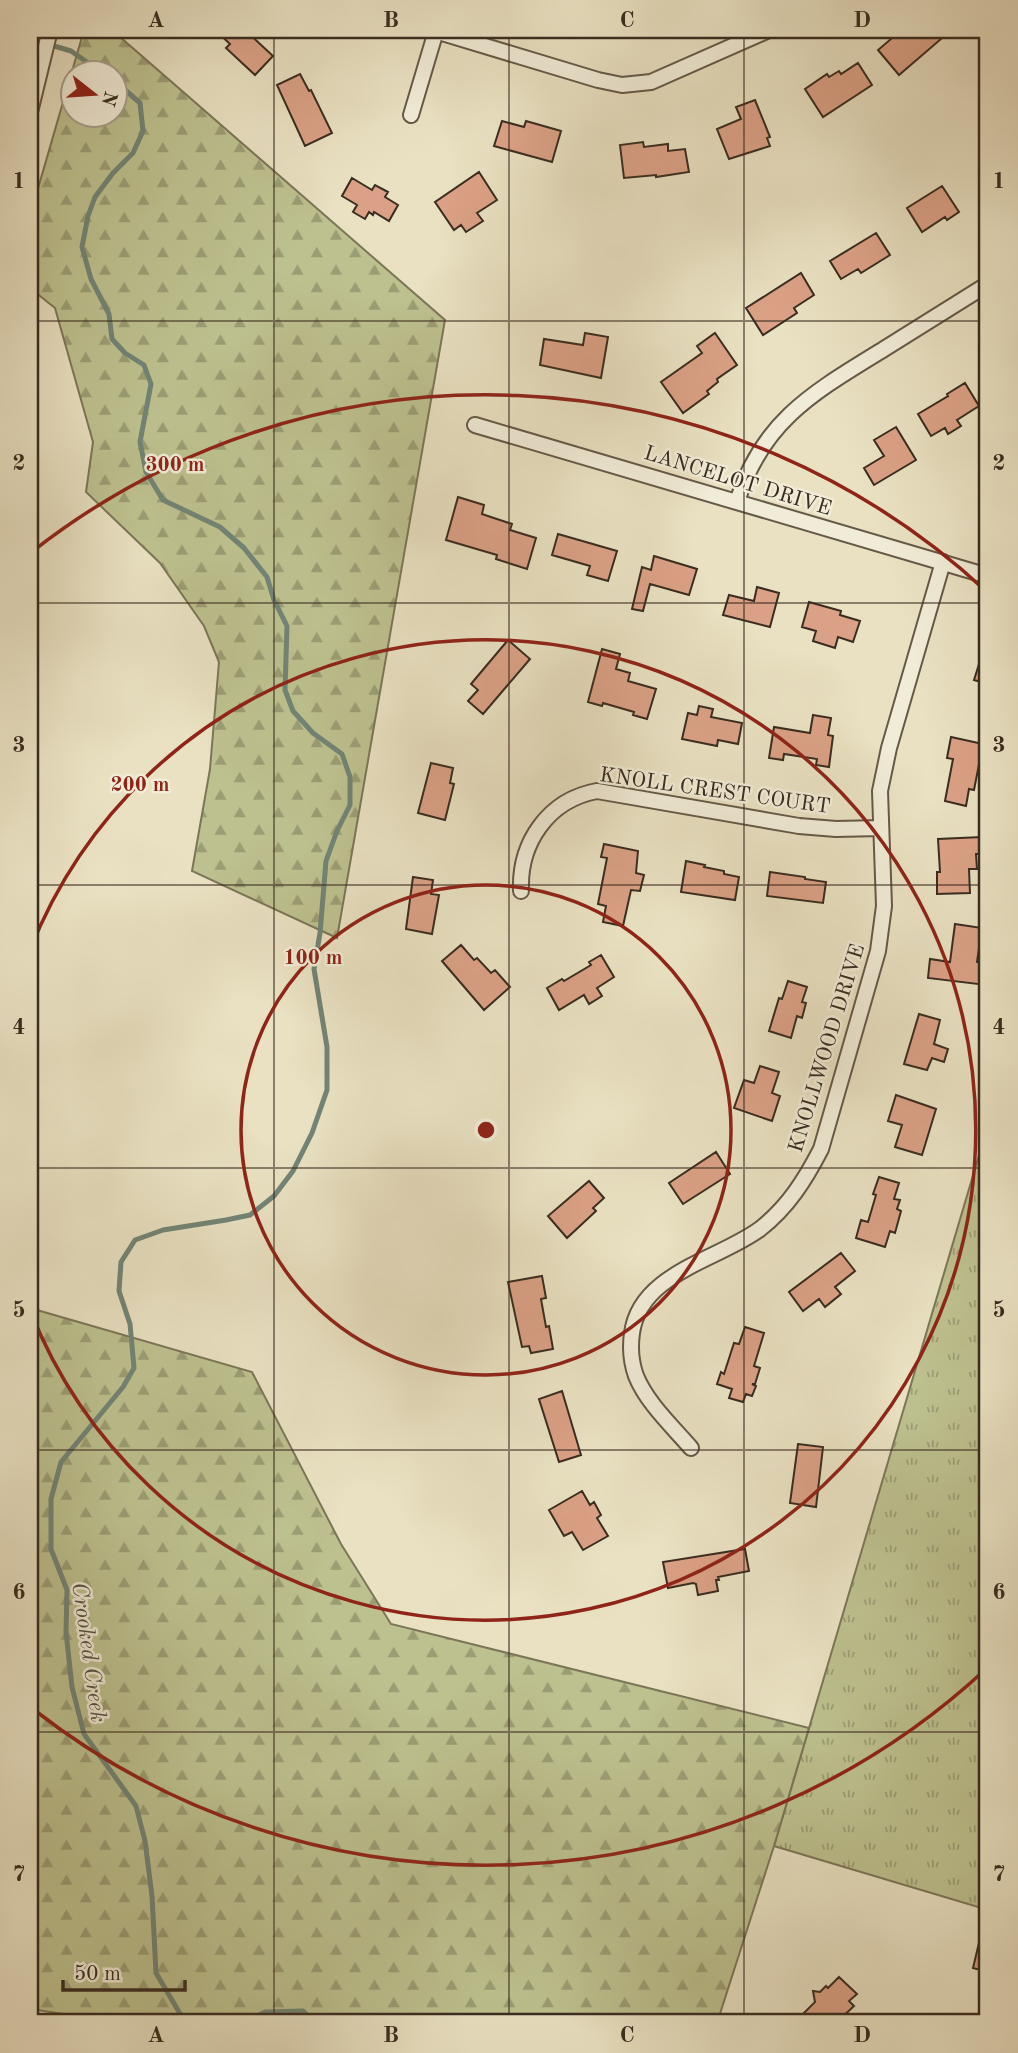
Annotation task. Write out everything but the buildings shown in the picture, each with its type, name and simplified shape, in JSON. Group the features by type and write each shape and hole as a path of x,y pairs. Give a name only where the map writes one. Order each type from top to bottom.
{"street":[{"path":"30,112 50,30"},
{"path":"411,115 434,30 622,85 651,82 769,30"},
{"path":"737,502 759,453 799,405 831,382 988,284"},
{"name":"LANCELOT DRIVE","path":"475,425 988,576"},
{"name":"KNOLLWOOD DRIVE","path":"691,1448 649,1397 637,1378 631,1356 633,1326 642,1306 662,1283 734,1245 772,1218 798,1189 821,1149 878,951 884,906 880,792 889,748 943,562"},
{"name":"KNOLL CREST COURT","path":"521,891 520,876 525,855 542,822 567,802 597,791 799,826 881,828"}],"green space":[{"path":"84,30 112,30 445,320 337,938 192,871 210,769 219,662 204,626 160,563 86,492 93,442 55,308 30,288 30,216 60,113 60,130 130,130 130,60 75,60"},
{"path":"988,1125 988,1910 774,1846"},
{"path":"30,1308 252,1372 341,1544 391,1624 809,1728 717,2023 95,2023 90,2018 30,2009"}],"waterway":[{"name":"Crooked Creek","path":"30,39 71,51 84,60"},
{"name":"Crooked Creek","path":"130,94 140,103 143,131 133,153 95,197 82,247 91,279 109,314 112,339 125,353 144,365 151,384 140,442 146,472 163,500 220,527 244,548 267,577 274,600 287,626 285,690 293,711 313,733 342,754 350,777 350,805 326,861 314,969 327,1047 327,1090 312,1133 293,1171 274,1196 250,1215 163,1230 135,1240 121,1262 119,1291 130,1324 134,1368 123,1387 61,1462 51,1499 51,1549 67,1590 66,1632 72,1687 84,1734 136,1806 145,1841 152,1896 156,1973 182,2017 195,2023"},
{"name":"Crooked Creek","path":"244,2023 265,2012 303,2011 314,2023"}]}
